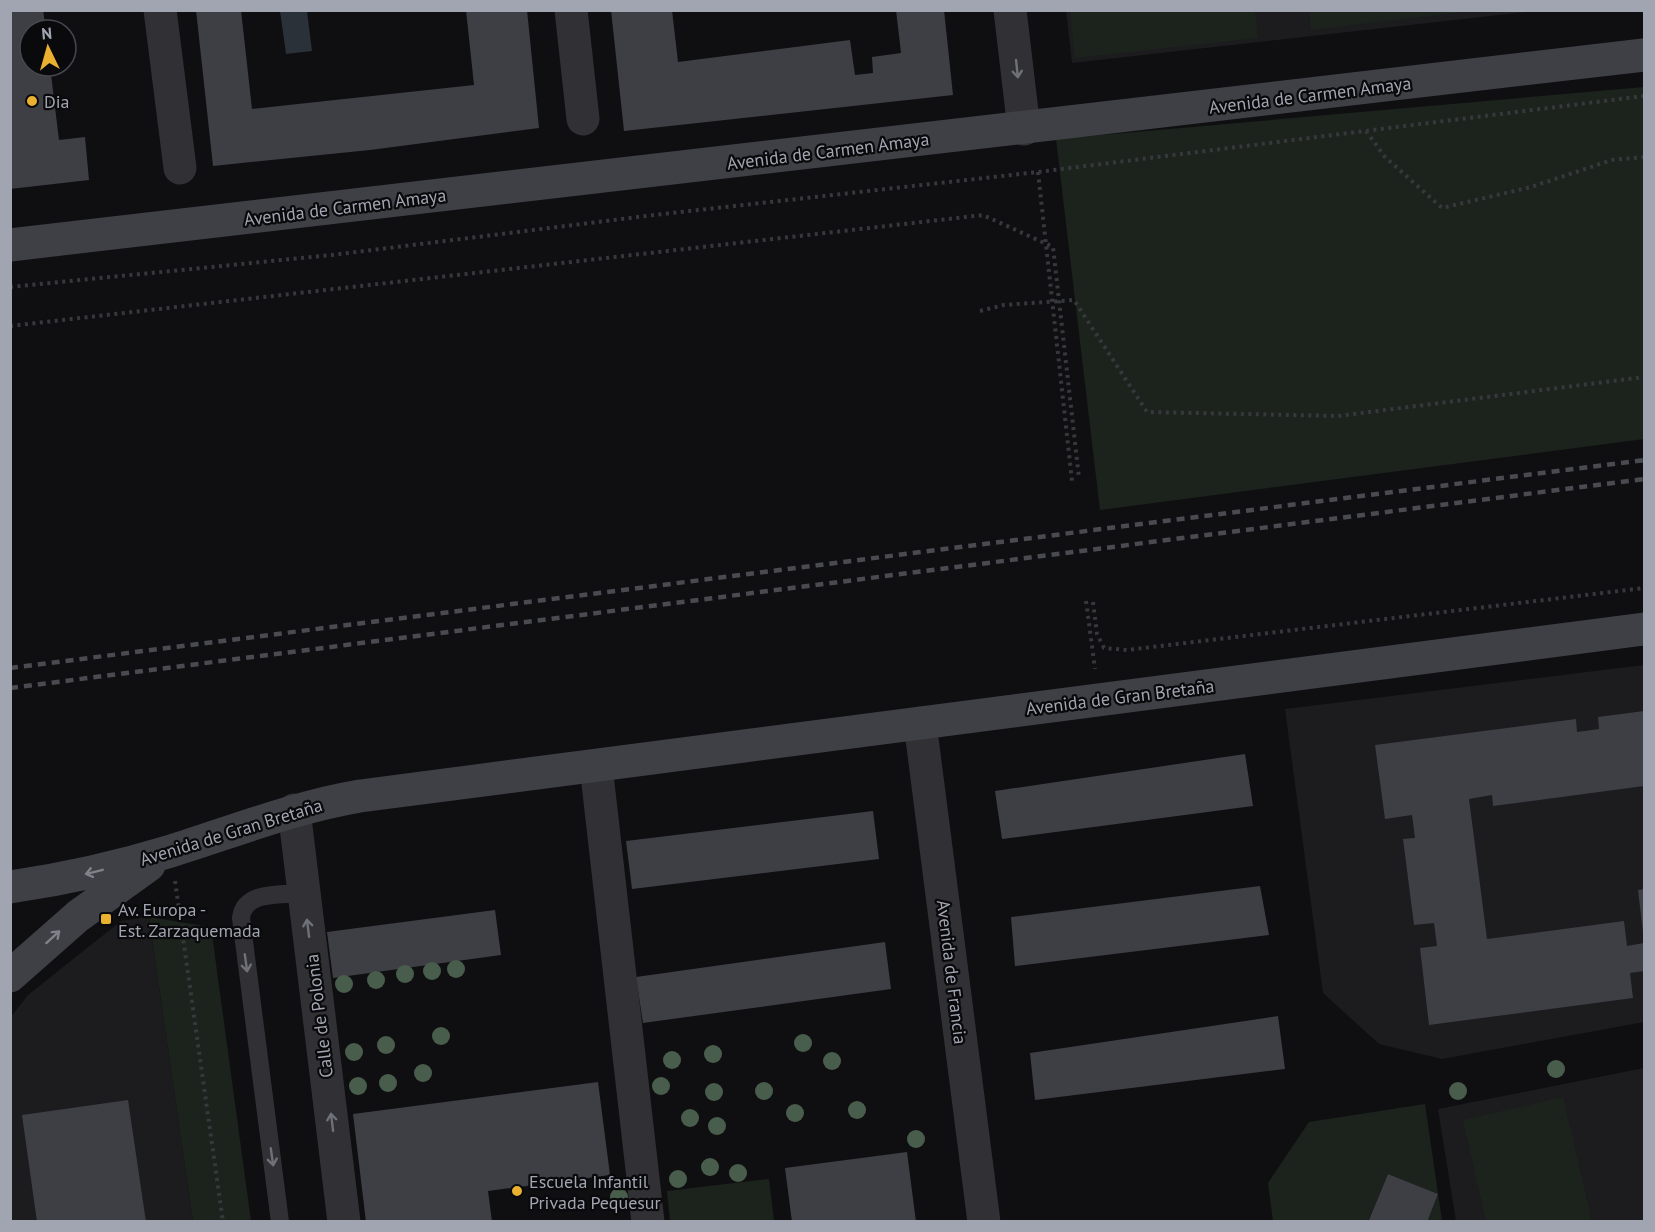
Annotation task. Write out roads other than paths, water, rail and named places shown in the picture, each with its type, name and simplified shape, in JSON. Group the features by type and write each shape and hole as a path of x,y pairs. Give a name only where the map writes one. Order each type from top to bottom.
{"street":[{"path":"160,10 180,168"},
{"path":"571,10 584,119"},
{"path":"1010,10 1023,129"},
{"name":"Avenida de Carmen Amaya","path":"10,246 1644,55"},
{"name":"Avenida de Gran Bretaña","path":"10,887 93,873 171,851 294,810 360,796 1644,629"},
{"name":"Avenida de Francia","path":"920,723 984,1221"},
{"path":"596,765 648,1221"},
{"name":"Calle de Polonia","path":"294,810 344,1221"},
{"path":"10,976 78,916 171,851"}],"lane":[{"path":"280,1221 240,918 243,908 250,900 304,893"}],"railway":[{"path":"10,668 1644,460"},
{"path":"10,688 1644,479"}],"place":[{"name":"Dia","path":"32,101"},
{"name":"Av. Europa - Est. Zarzaquemada","path":"106,919"},
{"name":"Escuela Infantil Privada Pequesur","path":"517,1191"}]}
